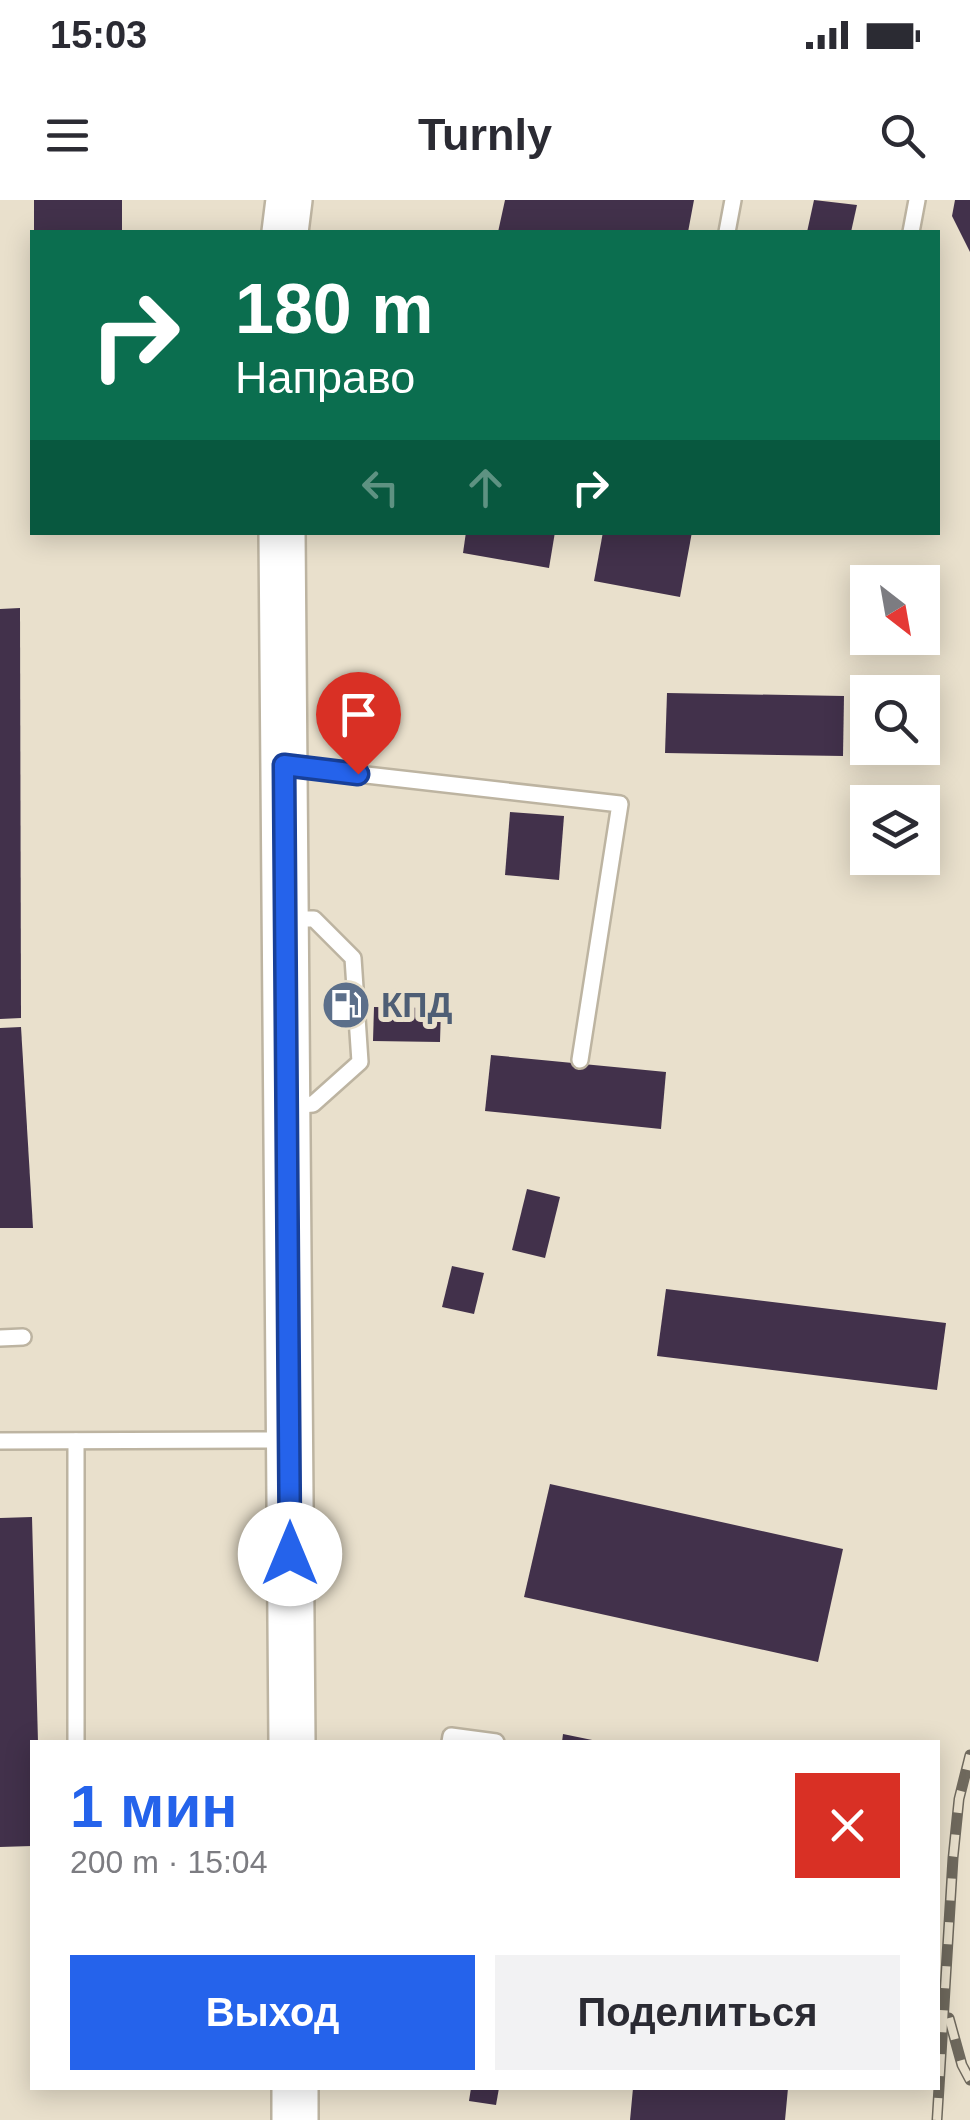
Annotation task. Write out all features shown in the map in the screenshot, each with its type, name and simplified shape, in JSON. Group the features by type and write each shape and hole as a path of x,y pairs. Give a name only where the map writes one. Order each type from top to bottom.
{"main road":[{"path":"285,230 289,200"},
{"path":"282,535 292,1740"},
{"path":"294,2090 295,2120"}],"lane":[{"path":"728,230 733,200"},
{"path":"911,230 917,200"},
{"path":"284,765 620,804 580,1060"},
{"path":"285,919 314,919 353,958 360,1062 313,1104 286,1106"},
{"path":"0,1338 23,1337"},
{"path":"76,1440 76,1740"},
{"path":"0,1441 289,1440"},
{"path":"450,1740 451,1736 481,1740"}],"building":[{"path":"34,200 122,200 122,230 34,230"},
{"path":"505,200 694,200 688,230 498,230"},
{"path":"814,200 857,205 851,230 807,230"},
{"path":"955,200 970,200 970,252 952,216"},
{"path":"466,535 554,535 549,568 463,553"},
{"path":"602,535 691,535 680,597 594,581"},
{"path":"20,608 21,1018 0,1019 0,609"},
{"path":"667,693 844,696 843,756 665,753"},
{"path":"510,812 564,816 559,880 505,875"},
{"path":"374,1007 441,1008 440,1042 373,1041"},
{"path":"21,1027 33,1228 0,1228 0,1028"},
{"path":"491,1055 666,1072 661,1129 485,1111"},
{"path":"527,1189 560,1197 545,1258 512,1250"},
{"path":"452,1266 484,1273 474,1314 442,1307"},
{"path":"666,1289 946,1323 937,1390 657,1356"},
{"path":"550,1484 843,1549 818,1662 524,1597"},
{"path":"32,1517 38,1740 30,1740 30,1846 0,1847 0,1518"},
{"path":"563,1734 592,1740 562,1740"},
{"path":"471,2090 499,2090 496,2105 469,2101"},
{"path":"633,2090 788,2090 785,2120 630,2120"}],"railway":[{"path":"940,2071 953,1858 959,1799 970,1755"},
{"path":"949,2018 970,2080"},
{"path":"937,2120 939,2090"}],"place":[{"name":"КПД","path":"346,1005"}],"route":[{"path":"290,1554 284,765 358,774"}]}
